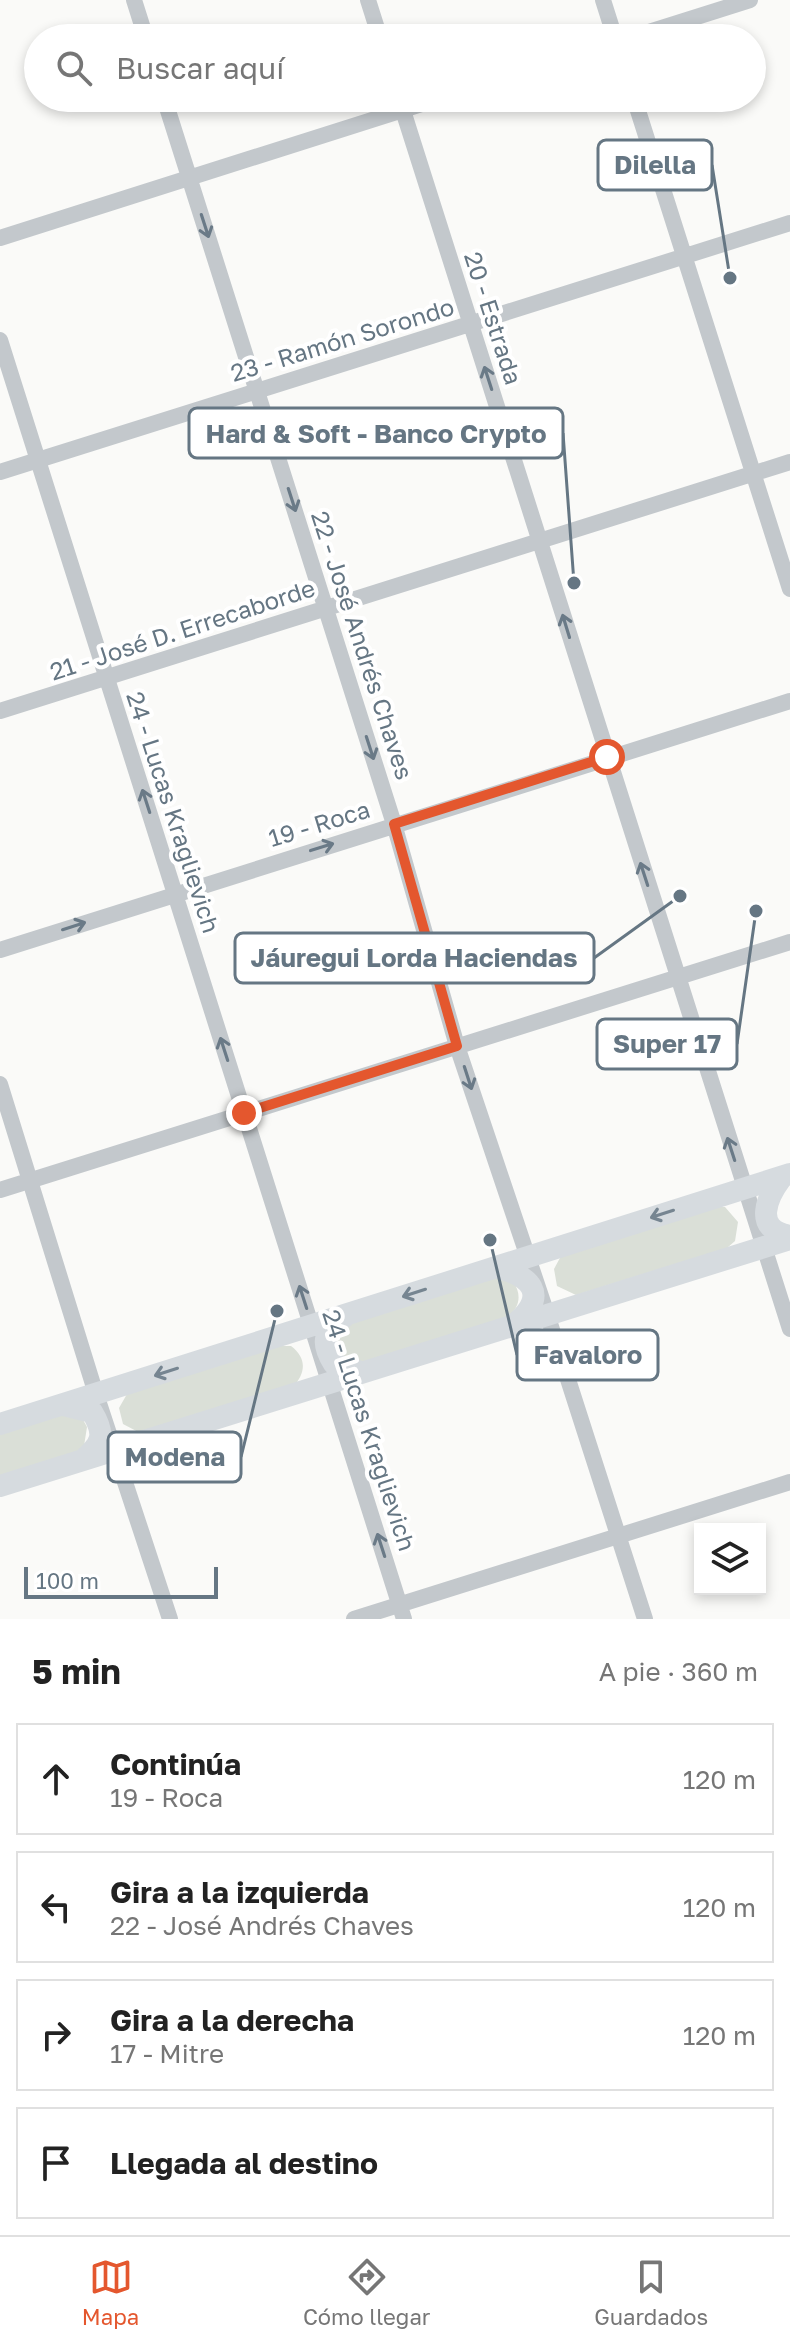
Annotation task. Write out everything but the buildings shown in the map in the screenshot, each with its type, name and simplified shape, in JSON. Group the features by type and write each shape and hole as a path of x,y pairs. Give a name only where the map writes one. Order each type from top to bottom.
{"main road":[{"path":"0,1424 786,1176"},
{"path":"786,1176 769,1195 765,1211 772,1226 782,1235 790,1237"},
{"path":"0,1486 790,1237"},
{"path":"496,1267 525,1276 532,1288 534,1301 528,1313 515,1324"},
{"path":"346,1315 331,1328 325,1340 327,1353 334,1364 361,1372"},
{"path":"62,1404 92,1412 99,1424 101,1437 95,1449 82,1461"}],"street":[{"path":"134,0 142,24"},
{"path":"368,0 376,24"},
{"path":"603,0 611,24"},
{"path":"674,24 750,0"},
{"name":"22 - José Andrés Chaves","path":"169,112 394,824 457,1046 645,1619"},
{"path":"0,238 190,178 378,112"},
{"name":"20 - Estrada","path":"404,112 790,1329"},
{"path":"638,112 790,589"},
{"name":"23 - Ramón Sorondo","path":"0,472 790,223"},
{"name":"24 - Lucas Kraglievich","path":"0,340 402,1612"},
{"name":"21 - José D. Errecaborde","path":"0,711 790,462"},
{"name":"19 - Roca","path":"0,950 790,701"},
{"path":"0,1190 790,942"},
{"path":"0,1084 170,1619"},
{"path":"354,1619 402,1612 618,1536 790,1482"}],"shaded area":[{"path":"714,1207 725,1207 738,1222 735,1241 727,1248 576,1295 557,1286 554,1269 561,1256"},
{"path":"495,1276 513,1281 518,1291 517,1304 508,1317 357,1364 339,1355 335,1338 343,1325"},
{"path":"279,1346 291,1346 302,1361 302,1371 293,1387 142,1434 123,1424 119,1408 127,1394"},
{"path":"64,1413 82,1418 87,1427 84,1446 77,1453 0,1477 0,1433"}],"place":[{"name":"Dilella","path":"730,278"},
{"name":"Hard & Soft - Banco Crypto","path":"574,583"},
{"name":"Jáuregui Lorda Haciendas","path":"680,896"},
{"name":"Super 17","path":"756,911"},
{"name":"Favaloro","path":"490,1240"},
{"name":"Modena","path":"277,1311"}],"route":[{"path":"244,1113 457,1046 394,824 607,757"}]}
